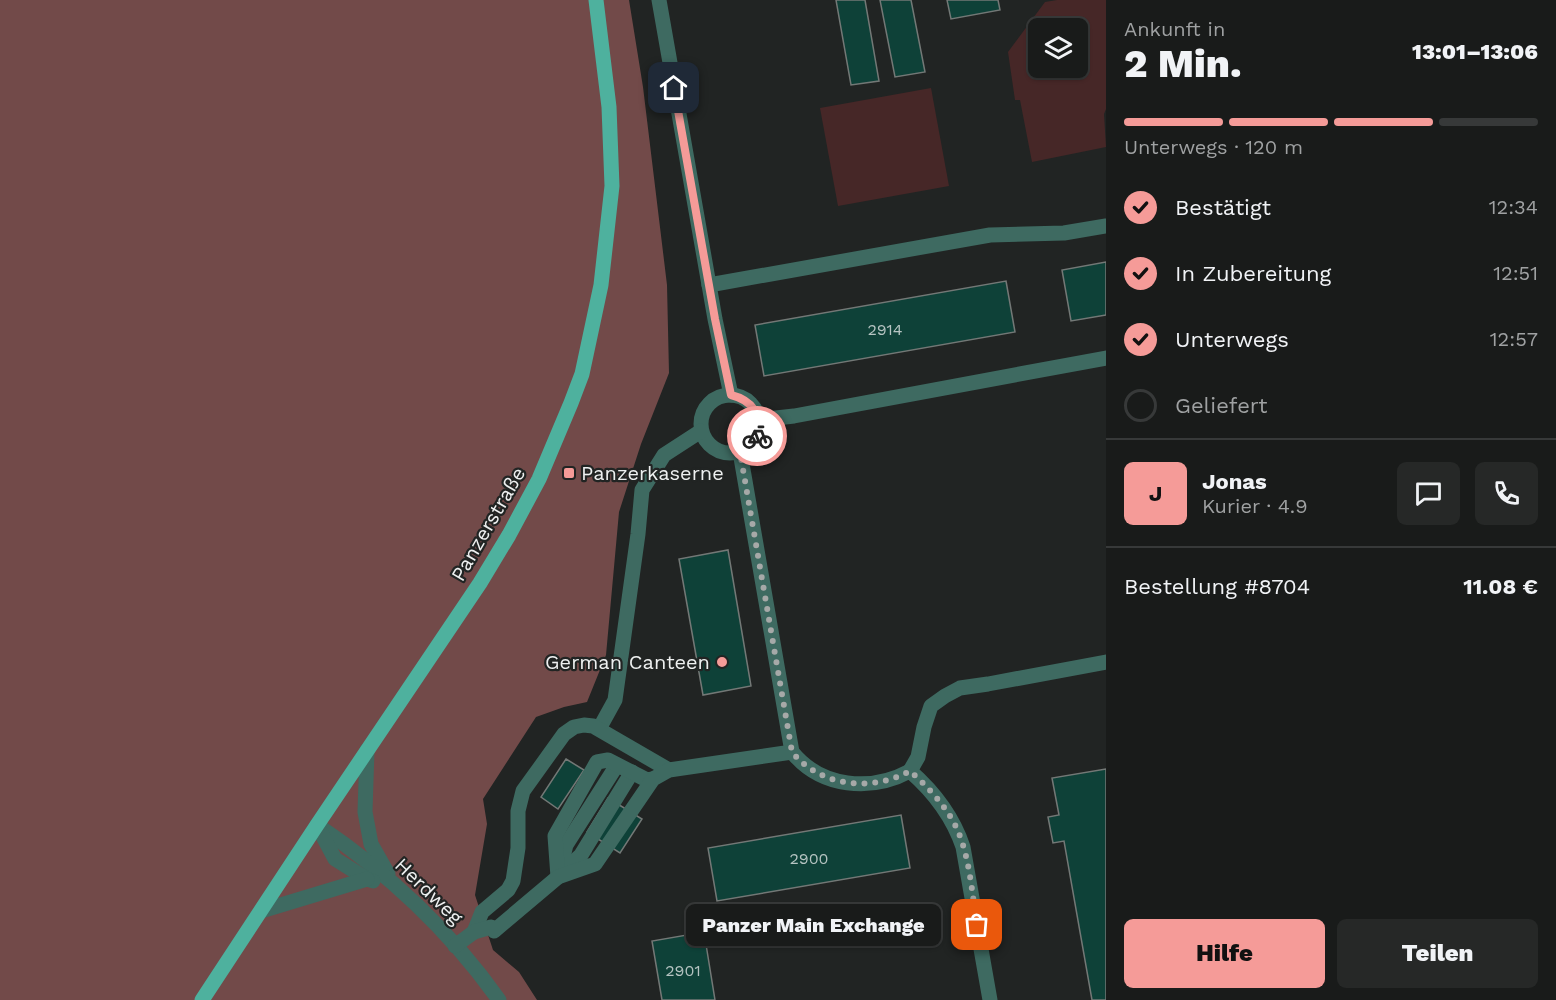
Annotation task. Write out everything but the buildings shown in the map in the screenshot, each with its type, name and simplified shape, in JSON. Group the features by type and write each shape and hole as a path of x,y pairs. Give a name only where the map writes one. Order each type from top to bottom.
{"main road":[{"name":"Panzerstraße","path":"202,1000 463,609 509,535 540,479 582,374 601,285 612,186 609,107 596,0"}],"street":[{"path":"659,0 709,285 731,395"},
{"path":"709,285 990,235 1064,233 1106,226"},
{"path":"759,420 794,416 1106,358"},
{"path":"731,395 744,398 754,407 759,420 758,433 752,445 740,452 719,452 704,439 701,430 701,418 712,401 731,395"},
{"path":"599,729 615,700 642,489 664,455 701,430"},
{"path":"740,452 792,752 802,764 816,773 831,780 854,784 895,779 910,771 918,758 931,706 945,696 960,688 1106,662"},
{"path":"474,932 482,912 508,890 513,881 518,848 518,811 523,791 564,734 574,727 593,726 669,770"},
{"path":"367,750 365,812 371,844 396,887"},
{"path":"558,877 555,836 597,762 608,760 647,780 669,770 792,752"},
{"path":"910,771 934,796 957,828 963,847 990,1000"},
{"path":"455,946 474,932 491,927 494,931 581,855 632,772"},
{"path":"558,877 594,864 653,779"},
{"path":"317,825 335,859 367,879 396,887"},
{"name":"Herdweg","path":"317,825 353,849 420,909 455,946 499,1000"},
{"path":"261,911 367,879"}],"shaded area":[{"path":"0,0 629,0 643,87 667,285 669,373 641,444 619,512 606,655 587,702 536,717 483,799 487,824 475,895 493,950 519,972 537,1000 0,1000"},
{"path":"1106,0 1106,109 1104,114 1106,147 1032,162 1020,100 1015,100 1008,52 1028,25 1028,78 1088,78 1088,18 1033,18 1045,2"},
{"path":"931,88 949,186 838,206 820,108"}],"way so far":[{"path":"757,436 752,445 740,452 792,752 802,764 831,780 854,784 876,782 895,779 910,771 922,782 957,828 963,847 977,925"}],"place":[{"name":"Panzerkaserne","path":"569,473"},
{"name":"German Canteen","path":"722,662"},
{"name":"Panzer Main Exchange","path":"977,925"}],"route":[{"path":"674,88 715,319 731,395 744,398 754,407 759,420 757,436"}]}
